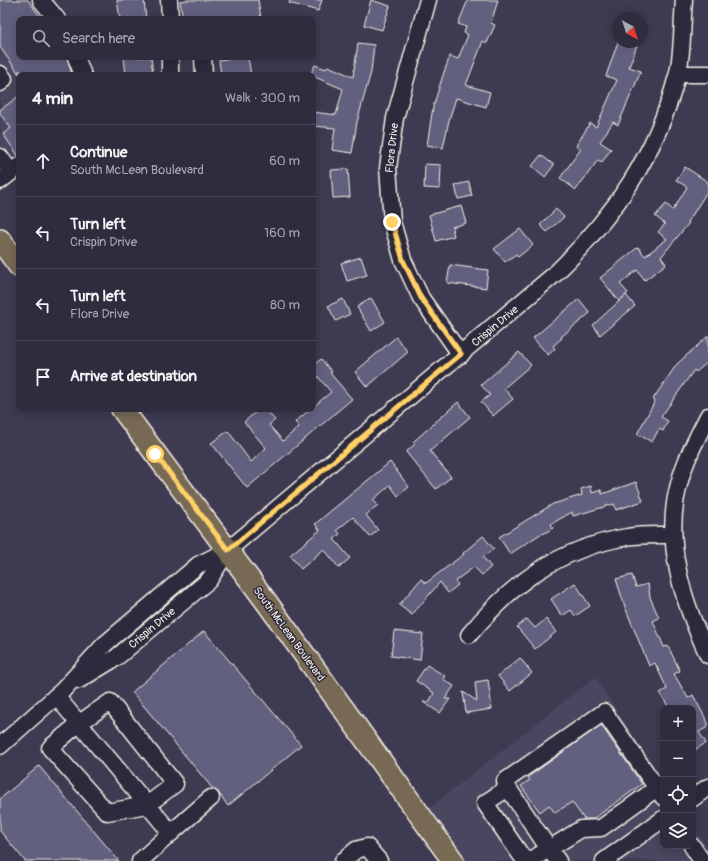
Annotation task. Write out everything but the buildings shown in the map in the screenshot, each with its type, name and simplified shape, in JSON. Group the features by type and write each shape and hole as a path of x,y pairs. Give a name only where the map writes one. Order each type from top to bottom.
{"main road":[{"path":"0,240 16,262"},
{"name":"South McLean Boulevard","path":"124,412 228,550 453,861"}],"street":[{"path":"41,0 54,16"},
{"path":"169,0 170,16"},
{"name":"Flora Drive","path":"428,0 395,118 388,168 392,222 403,260 421,298 461,354"},
{"name":"Crispin Drive","path":"0,746 59,693 105,644 198,565 228,550 555,274 587,243 611,212 645,159 663,121 678,74 684,0"},
{"path":"77,60 83,72"},
{"path":"170,60 170,72"},
{"path":"203,60 204,72"},
{"path":"0,74 4,79 0,84"},
{"path":"678,74 708,74"},
{"path":"0,157 10,173"},
{"path":"708,416 689,454 679,484 673,534 682,589 699,636 708,655"},
{"path":"469,635 492,608 514,587 557,559 578,550 628,536 673,534"},
{"path":"59,693 78,724 171,833"},
{"path":"110,702 175,784 147,805 107,812 50,748 78,724 110,702"},
{"path":"529,861 553,855 581,829 602,828 660,792 604,712 505,781 508,788 553,855"},
{"path":"696,796 708,787"},
{"path":"508,788 485,803 525,861"},
{"path":"140,861 211,798"},
{"path":"604,861 660,821"},
{"path":"343,861 356,850 367,847 379,861"},
{"path":"694,849 702,861"}],"shaded area":[{"path":"0,0 54,0 66,16 16,16 16,60 87,60 89,72 16,72 16,178 0,190"},
{"path":"595,677 660,776 660,849 696,849 696,831 708,849 708,861 457,861 423,813"}],"route":[{"path":"155,454 228,550 331,465 461,354 421,298 403,260 392,222"}]}
